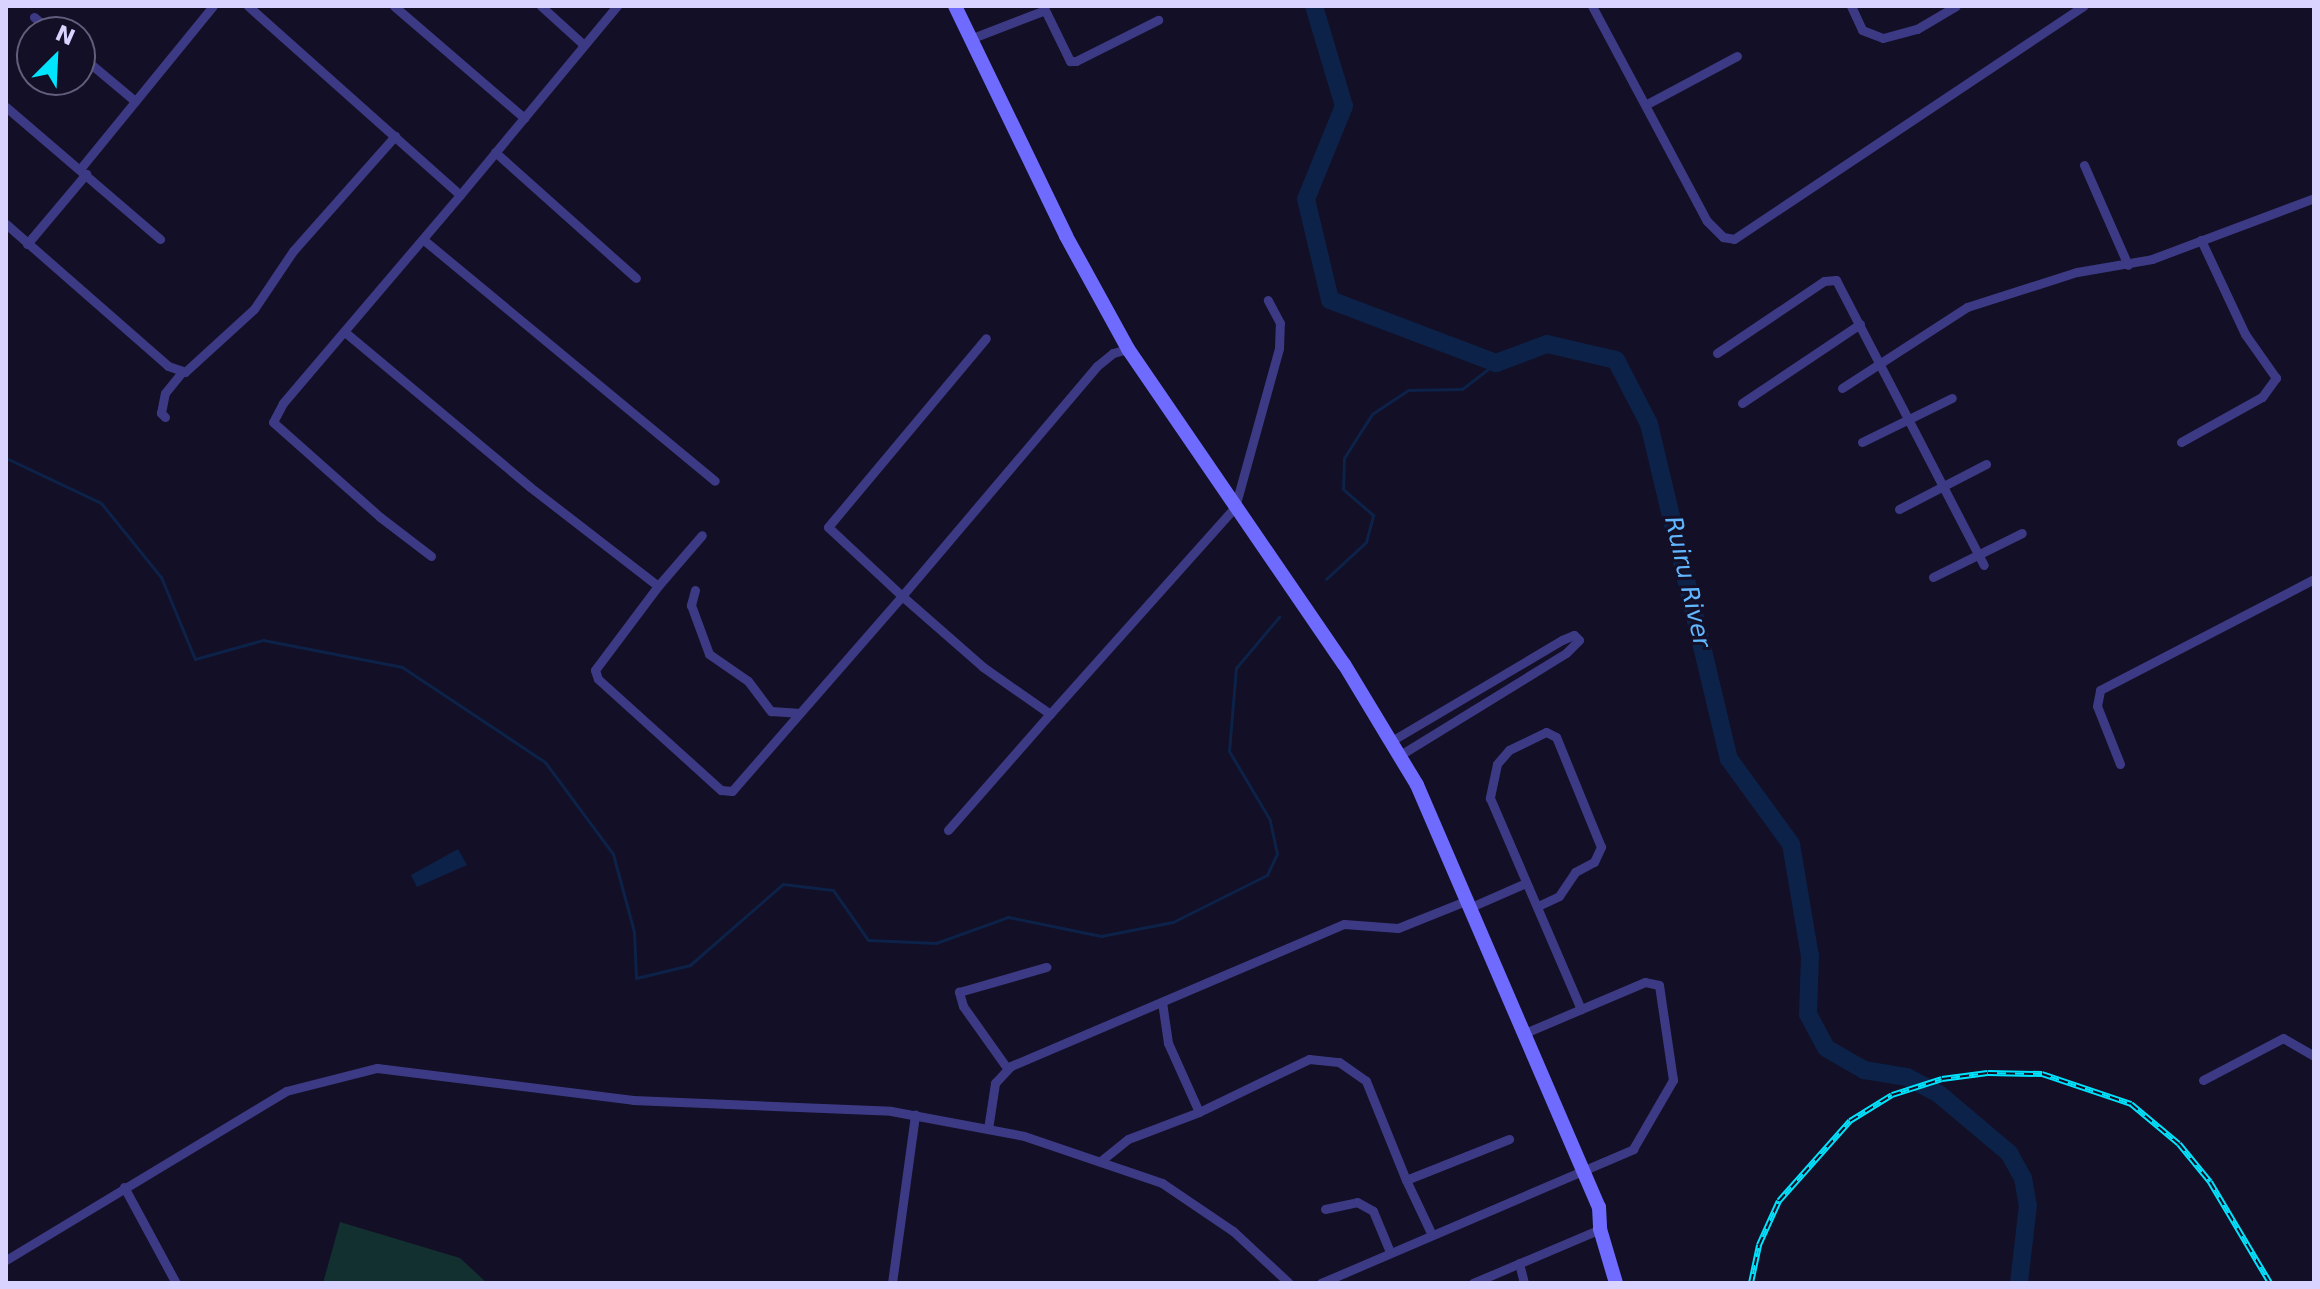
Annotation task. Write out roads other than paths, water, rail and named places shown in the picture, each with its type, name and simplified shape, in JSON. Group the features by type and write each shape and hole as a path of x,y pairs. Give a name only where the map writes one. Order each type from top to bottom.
{"main road":[{"path":"955,6 1066,236 1128,349 1393,740 1470,904 1585,1171 1599,1207 1600,1229 1616,1283"}],"street":[{"path":"27,244 135,101 213,6"},
{"path":"248,6 460,195"},
{"path":"394,6 524,118"},
{"path":"541,6 584,45"},
{"path":"431,556 380,517 273,422 283,403 425,241 617,6"},
{"path":"1592,6 1707,221 1723,237 1734,239 2084,6"},
{"path":"1851,6 1862,30 1883,38 1917,29 1956,6"},
{"path":"970,39 1045,10 1070,61 1076,61 1158,20"},
{"path":"1647,104 1737,56"},
{"path":"96,68 135,101"},
{"path":"6,107 160,239"},
{"path":"165,417 165,393 182,372 191,370 254,309 293,251 395,136"},
{"path":"495,152 636,278"},
{"path":"2084,165 2128,265"},
{"path":"1842,388 1881,366 1967,307 2077,272 2128,265 2314,198"},
{"path":"6,224 182,372"},
{"path":"2181,442 2262,397 2276,378 2245,334 2201,240"},
{"path":"425,241 715,481"},
{"path":"1717,353 1831,278 1842,285 1907,420 1981,560"},
{"path":"948,830 1235,507 1279,348 1280,323 1268,300"},
{"path":"1742,403 1860,324"},
{"path":"346,333 530,487 658,586"},
{"path":"986,338 828,527 983,667 1050,714"},
{"path":"702,535 598,662 598,679 721,790 732,791 1097,366 1113,353 1128,349"},
{"path":"1862,442 1952,398"},
{"path":"1899,509 1986,464"},
{"path":"1933,577 1981,560 2022,533"},
{"path":"2120,764 2097,706 2100,690 2314,579"},
{"path":"695,590 691,605 709,654 748,681 771,711 797,713"},
{"path":"1393,740 1569,636 1579,640 1566,653 1400,755"},
{"path":"1439,713 1446,726"},
{"path":"1538,906 1559,896 1575,872 1594,862 1601,847 1551,732 1534,733 1509,750 1489,786 1493,811 1538,906 1581,1009"},
{"path":"988,1129 995,1083 1007,1068 1344,924 1398,928 1526,883"},
{"path":"1007,1068 963,1006 959,992 1046,967"},
{"path":"1321,1283 1633,1149 1673,1080 1659,985 1645,982 1525,1033"},
{"path":"1162,1002 1168,1043 1199,1112"},
{"path":"2203,1080 2283,1038 2314,1056"},
{"path":"1102,1160 1128,1139 1199,1112 1309,1059 1339,1062 1366,1081 1432,1235"},
{"path":"6,1260 286,1091 377,1068 633,1100 915,1115 988,1129 1102,1160 1196,1203 1289,1283"},
{"path":"892,1283 915,1115"},
{"path":"1406,1180 1509,1139"},
{"path":"124,1187 176,1283"},
{"path":"1325,1209 1357,1202 1373,1211 1390,1252"},
{"path":"1473,1283 1600,1229"},
{"path":"1519,1263 1524,1283"}],"water":[{"path":"458,849 467,865 417,887 411,875"}],"waterway":[{"name":"Ruiru River","path":"1314,6 1344,106 1306,199 1330,300 1496,363 1547,344 1616,360 1649,424 1729,759 1791,844 1810,956 1808,1014 1826,1048 1864,1070 1907,1077 1939,1094 2009,1153 2023,1178 2028,1205 2019,1283"},
{"path":"1326,579 1366,542 1373,515 1343,489 1344,458 1372,414 1408,390 1462,389 1496,363"},
{"path":"6,458 101,503 161,577 195,659 263,640 402,667 545,762 613,854 634,932 636,978 690,965 783,884 833,890 868,940 936,943 1008,917 1101,936 1173,922 1267,875 1277,854 1270,820 1229,751 1236,668 1279,617"}],"railway":[{"path":"1751,1283 1759,1245 1779,1201 1850,1121 1892,1095 1942,1079 1988,1073 2042,1074 2131,1104 2179,1144 2210,1182 2270,1283"}]}
